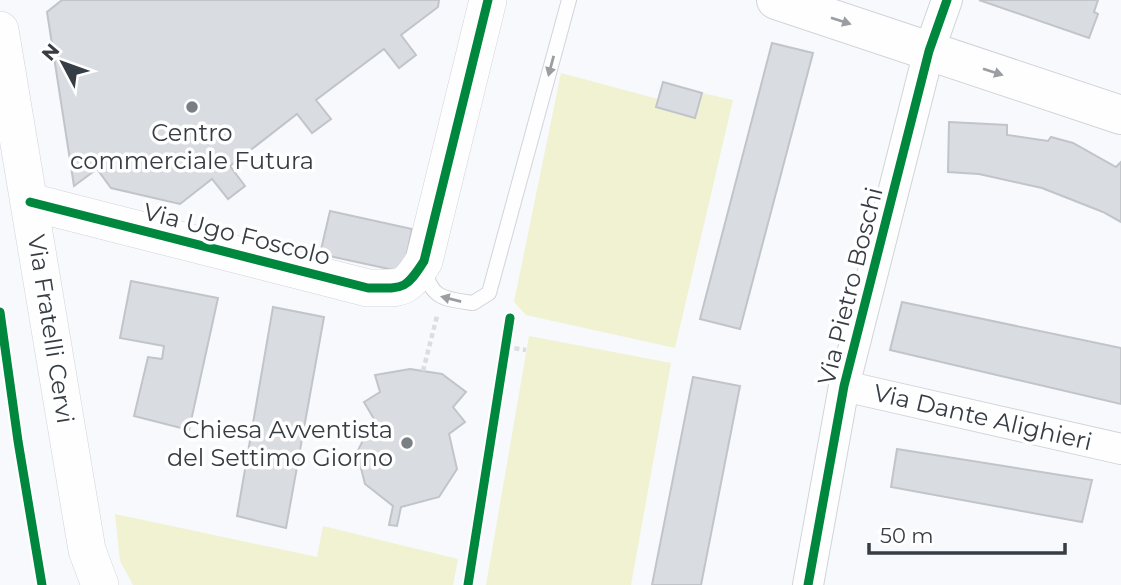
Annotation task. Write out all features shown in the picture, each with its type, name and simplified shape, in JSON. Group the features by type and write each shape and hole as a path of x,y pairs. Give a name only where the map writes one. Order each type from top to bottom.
{"main road":[{"path":"776,0 1121,115"}],"street":[{"path":"424,261 488,0"},
{"name":"Via Pietro Boschi","path":"808,585 845,386 929,51 947,0"},
{"name":"Via Fratelli Cervi","path":"0,30 87,550 100,585"},
{"name":"Via Ugo Foscolo","path":"30,202 368,288 397,288 410,284 424,261"},
{"name":"Via Dante Alighieri","path":"845,386 1121,449"}],"lane":[{"path":"424,261 428,284 442,298 473,303 489,293 569,0"}],"path":[{"path":"423,371 442,298"},
{"path":"504,360 507,342 527,350"}],"green space":[{"path":"561,73 658,99 656,107 694,118 702,93 733,100 675,348 526,315 514,302"},
{"path":"529,336 671,363 631,585 486,585"},
{"path":"115,514 317,557 323,526 458,559 453,585 133,585 120,561"}],"building":[{"name":"Centro commerciale Futura","path":"62,0 439,0 438,7 401,35 416,55 399,68 384,49 316,100 331,119 312,133 297,114 230,166 245,186 228,199 212,179 180,204 111,188 97,169 74,186 47,12"},
{"path":"979,0 1098,0 1094,12 1098,14 1089,38"},
{"path":"772,43 813,53 740,329 700,319"},
{"path":"663,82 702,93 695,118 656,107"},
{"path":"949,122 1007,125 1007,135 1048,141 1051,137 1073,143 1116,167 1121,162 1121,222 1042,188 979,174 948,172"},
{"path":"330,211 412,229 403,272 320,254"},
{"path":"131,281 218,298 189,430 134,416 148,357 162,359 164,346 120,338"},
{"path":"902,302 1121,348 1121,404 890,350"},
{"path":"273,307 324,317 286,528 237,516"},
{"name":"Chiesa Avventista del Settimo Giorno","path":"410,369 442,374 466,392 453,407 465,422 449,434 457,469 439,497 401,507 397,526 389,525 393,506 365,484 357,452 374,419 364,402 380,392 375,375"},
{"path":"693,377 740,386 701,585 652,585"},
{"path":"897,449 1092,480 1082,522 891,487"}],"cycle path":[{"path":"30,202 368,288 402,286 412,278 424,261 488,0"},
{"path":"808,585 844,386 929,51 947,0"},
{"path":"0,312 42,585"},
{"path":"468,585 510,318"}],"place":[{"name":"Centro commerciale Futura","path":"192,107"},
{"name":"Chiesa Avventista del Settimo Giorno","path":"407,443"}]}
